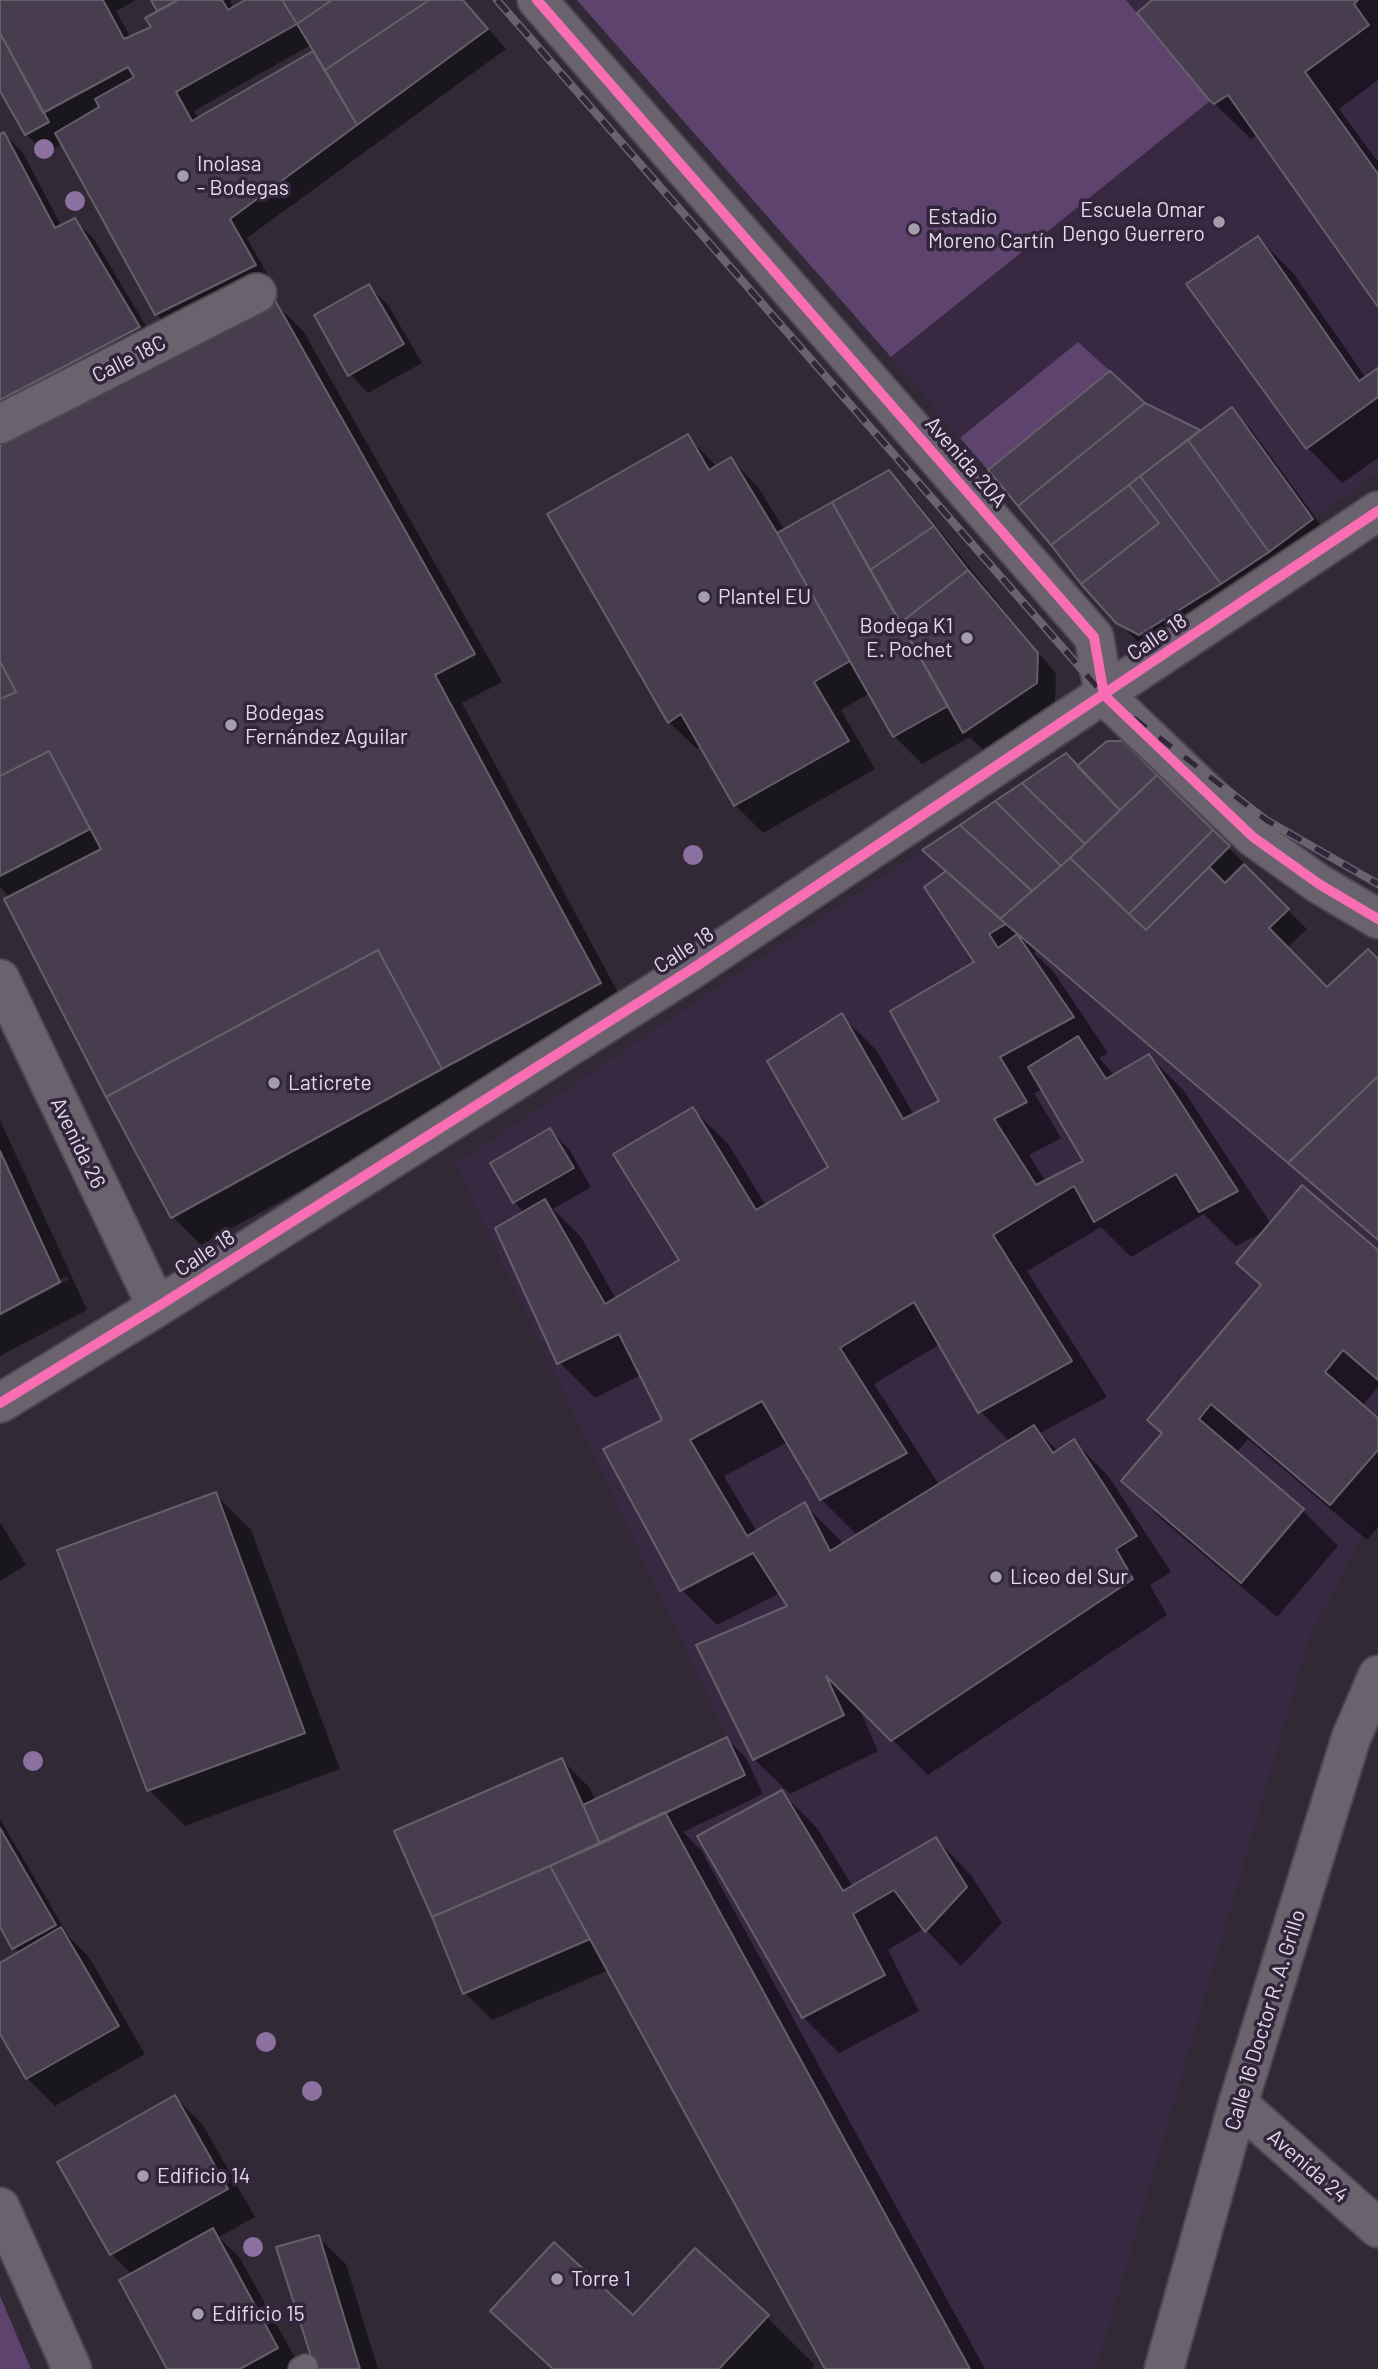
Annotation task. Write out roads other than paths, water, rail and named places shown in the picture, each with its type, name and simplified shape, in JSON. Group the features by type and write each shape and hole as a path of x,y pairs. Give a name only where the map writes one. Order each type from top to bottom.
{"street":[{"name":"Avenida 20A","path":"537,0 1094,637 1104,695"},
{"name":"Calle 18C","path":"0,424 257,293"},
{"name":"Calle 18","path":"0,1403 692,969 1378,511"},
{"path":"1104,695 1253,837 1319,884 1378,919"},
{"name":"Avenida 26","path":"0,979 157,1307"},
{"name":"Calle 16 Doctor R. A. Grillo","path":"1164,2369 1238,2104 1351,1738 1378,1675"},
{"name":"Avenida 24","path":"1238,2104 1378,2228"},
{"path":"0,2207 72,2369"}],"railway":[{"path":"497,0 1104,695 1266,820 1378,884"}],"place":[{"name":"Inolasa - Bodegas","path":"183,176"},
{"name":"Escuela Omar Dengo Guerrero","path":"1219,222"},
{"name":"Estadio Moreno Cartín","path":"914,229"},
{"name":"Plantel EU","path":"704,597"},
{"name":"Bodega K1 E. Pochet","path":"967,638"},
{"name":"Bodegas Fernández Aguilar","path":"231,725"},
{"name":"Laticrete","path":"274,1083"},
{"name":"Liceo del Sur","path":"996,1577"},
{"name":"Edificio 14","path":"143,2176"},
{"name":"Torre 1","path":"557,2279"},
{"name":"Edificio 15","path":"198,2314"}]}
